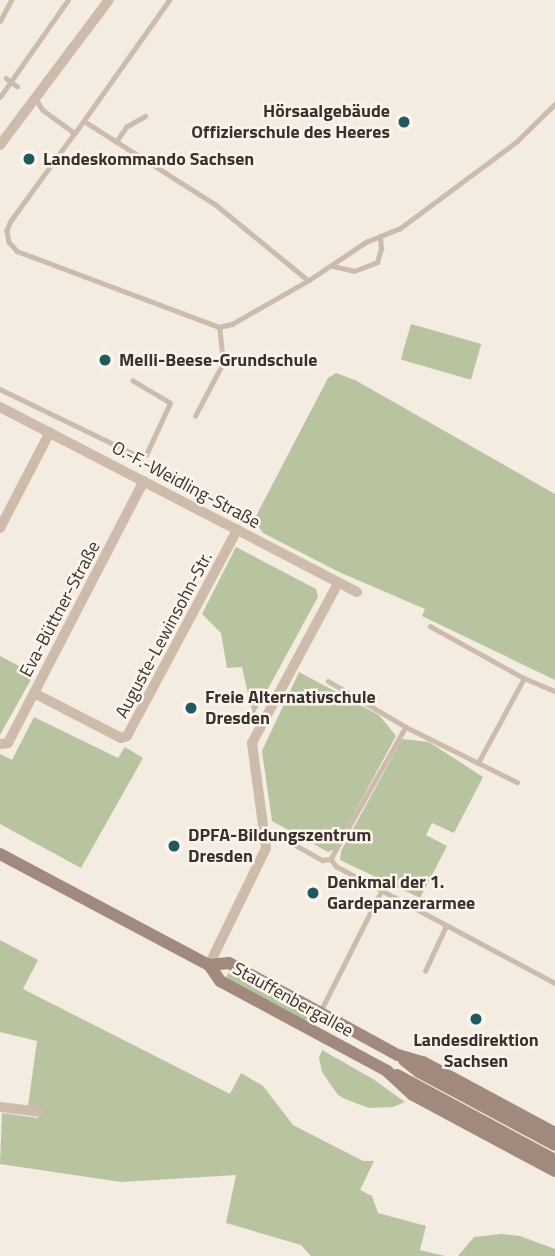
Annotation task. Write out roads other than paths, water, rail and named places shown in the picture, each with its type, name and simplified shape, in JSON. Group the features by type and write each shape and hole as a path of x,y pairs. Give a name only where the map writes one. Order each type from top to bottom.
{"main road":[{"path":"0,854 209,965"},
{"name":"Stauffenbergallee","path":"555,1133 424,1062 398,1055 229,963 209,965 220,981 387,1071 415,1097 555,1171"},
{"path":"398,1055 419,1072 555,1145"},
{"path":"387,1071 555,1160"}],"street":[{"path":"0,145 108,0"},
{"name":"O.-F.-Weidling-Straße","path":"0,407 357,592"},
{"path":"0,528 50,432"},
{"name":"Eva-Büttner-Straße","path":"0,744 8,743 144,481"},
{"name":"Auguste-Lewinsohn-Str.","path":"34,693 121,738 127,736 237,530"},
{"path":"209,965 266,848 252,743 338,583"},
{"path":"0,1107 39,1112"}],"lane":[{"path":"0,21 11,0"},
{"path":"0,97 8,80 68,0"},
{"path":"0,236 7,230 169,0"},
{"path":"8,80 17,86"},
{"path":"36,98 43,110 75,133"},
{"path":"7,230 9,243 17,251 219,327 232,324 309,280 366,242 399,229 516,142 555,104"},
{"path":"116,142 126,127 145,116"},
{"path":"84,121 215,204 309,280"},
{"path":"332,265 354,271 377,262 381,249 380,237"},
{"path":"195,416 223,363 219,327"},
{"path":"0,389 140,457 146,455 170,403 133,381"},
{"path":"430,625 524,678 555,691"},
{"path":"479,761 524,678"},
{"path":"328,681 406,727 517,782"},
{"path":"331,859 406,727"},
{"path":"265,836 278,835 322,860 331,859"},
{"path":"331,859 335,866 555,983"},
{"path":"320,1012 382,891"},
{"path":"425,971 446,926"}],"place":[{"name":"Hörsaalgebäude Offizierschule des Heeres","path":"404,122"},
{"name":"Landeskommando Sachsen","path":"29,159"},
{"name":"Melli-Beese-Grundschule","path":"105,360"},
{"name":"Freie Alternativschule Dresden","path":"191,708"},
{"name":"DPFA-Bildungszentrum Dresden","path":"174,846"},
{"name":"Denkmal der 1. Gardepanzerarmee","path":"313,893"},
{"name":"Landesdirektion Sachsen","path":"476,1019"}]}
